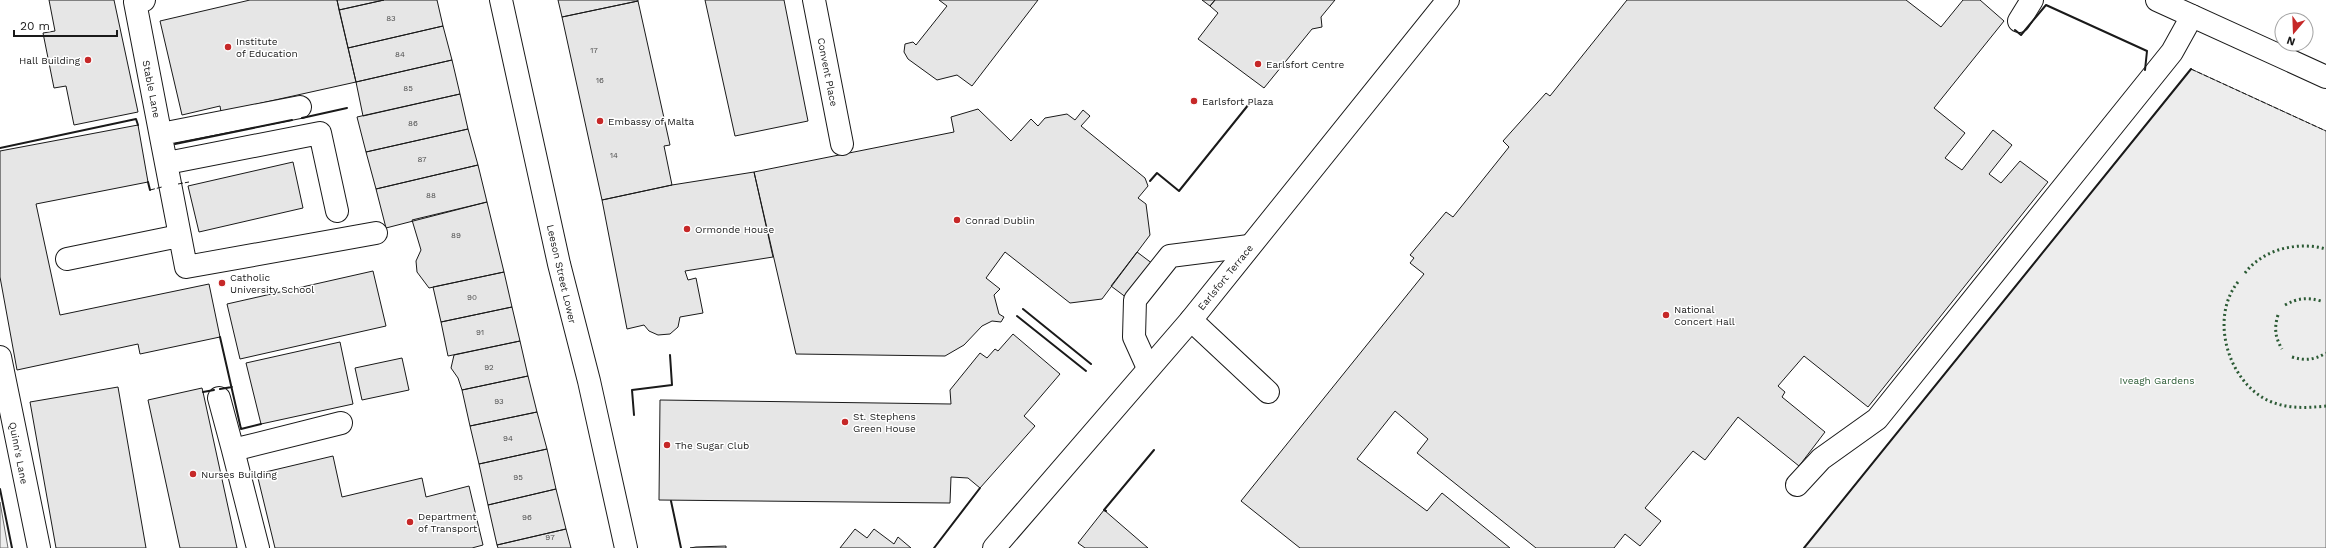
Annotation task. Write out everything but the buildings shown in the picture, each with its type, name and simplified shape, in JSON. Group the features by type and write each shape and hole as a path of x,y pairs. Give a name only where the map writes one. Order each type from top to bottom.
{"main road":[{"name":"Stable Lane","path":"144,0 135,2 186,267 376,233"},
{"name":"Leeson Street Lower","path":"501,0 559,264 589,381 626,548"},
{"name":"Convent Place","path":"814,0 842,144"},
{"name":"Earlsfort Terrace","path":"994,548 1191,320 1448,0"},
{"path":"2019,21 2032,0"},
{"path":"2157,0 2326,77"},
{"path":"1797,485 1821,459 1877,419 2172,52 2192,16"},
{"path":"161,134 300,107"},
{"path":"166,163 320,133 337,210"},
{"path":"67,259 179,236"},
{"path":"1148,368 1134,337 1135,300 1170,256 1249,246"},
{"path":"1191,320 1268,392"},
{"name":"Quinn's Lane","path":"0,357 39,548"},
{"path":"219,398 258,548"},
{"path":"232,450 341,423"}],"green space":[{"name":"Iveagh Gardens","path":"2191,69 2326,131 2326,548 1804,548"},
{"path":"0,502 8,548 0,548"}],"hedge":[{"path":"2245,273 2261,258 2282,249 2304,246 2326,249"},
{"path":"2238,282 2229,297 2225,313 2224,330 2227,348 2243,379 2255,392 2276,404 2297,407 2326,406"},
{"path":"2285,305 2303,299 2321,301"},
{"path":"2278,315 2276,332 2282,349"},
{"path":"2292,357 2309,359 2326,353"}],"fence":[{"path":"2191,69 2326,131"},
{"path":"178,184 189,182"},
{"path":"150,190 162,187"}],"wall":[{"path":"2015,30 2021,35 2046,5 2147,51 2145,70"},
{"path":"1804,548 2191,69"},
{"path":"1150,181 1157,173 1179,191 1253,99"},
{"path":"302,118 347,108"},
{"path":"0,148 136,119 138,125"},
{"path":"175,144 292,120"},
{"path":"148,182 150,190"},
{"path":"1023,309 1091,364"},
{"path":"1017,316 1086,371"},
{"path":"220,337 241,429 261,424"},
{"path":"634,415 632,390 672,385 670,355"},
{"path":"220,389 232,387"},
{"path":"203,392 214,390"},
{"path":"1106,511 1104,510 1154,450"},
{"path":"934,548 980,488"},
{"path":"0,489 12,548"},
{"path":"671,501 681,548"}],"place":[{"name":"Institute of Education","path":"228,47"},
{"name":"Hall Building","path":"88,60"},
{"name":"Earlsfort Centre","path":"1258,64"},
{"name":"Earlsfort Plaza","path":"1194,101"},
{"name":"Embassy of Malta","path":"600,121"},
{"name":"Conrad Dublin","path":"957,220"},
{"name":"Ormonde House","path":"687,229"},
{"name":"Catholic University School","path":"222,283"},
{"name":"National Concert Hall","path":"1666,315"},
{"name":"St. Stephens Green House","path":"845,422"},
{"name":"The Sugar Club","path":"667,445"},
{"name":"Nurses Building","path":"193,474"},
{"name":"Department of Transport","path":"410,522"}]}
